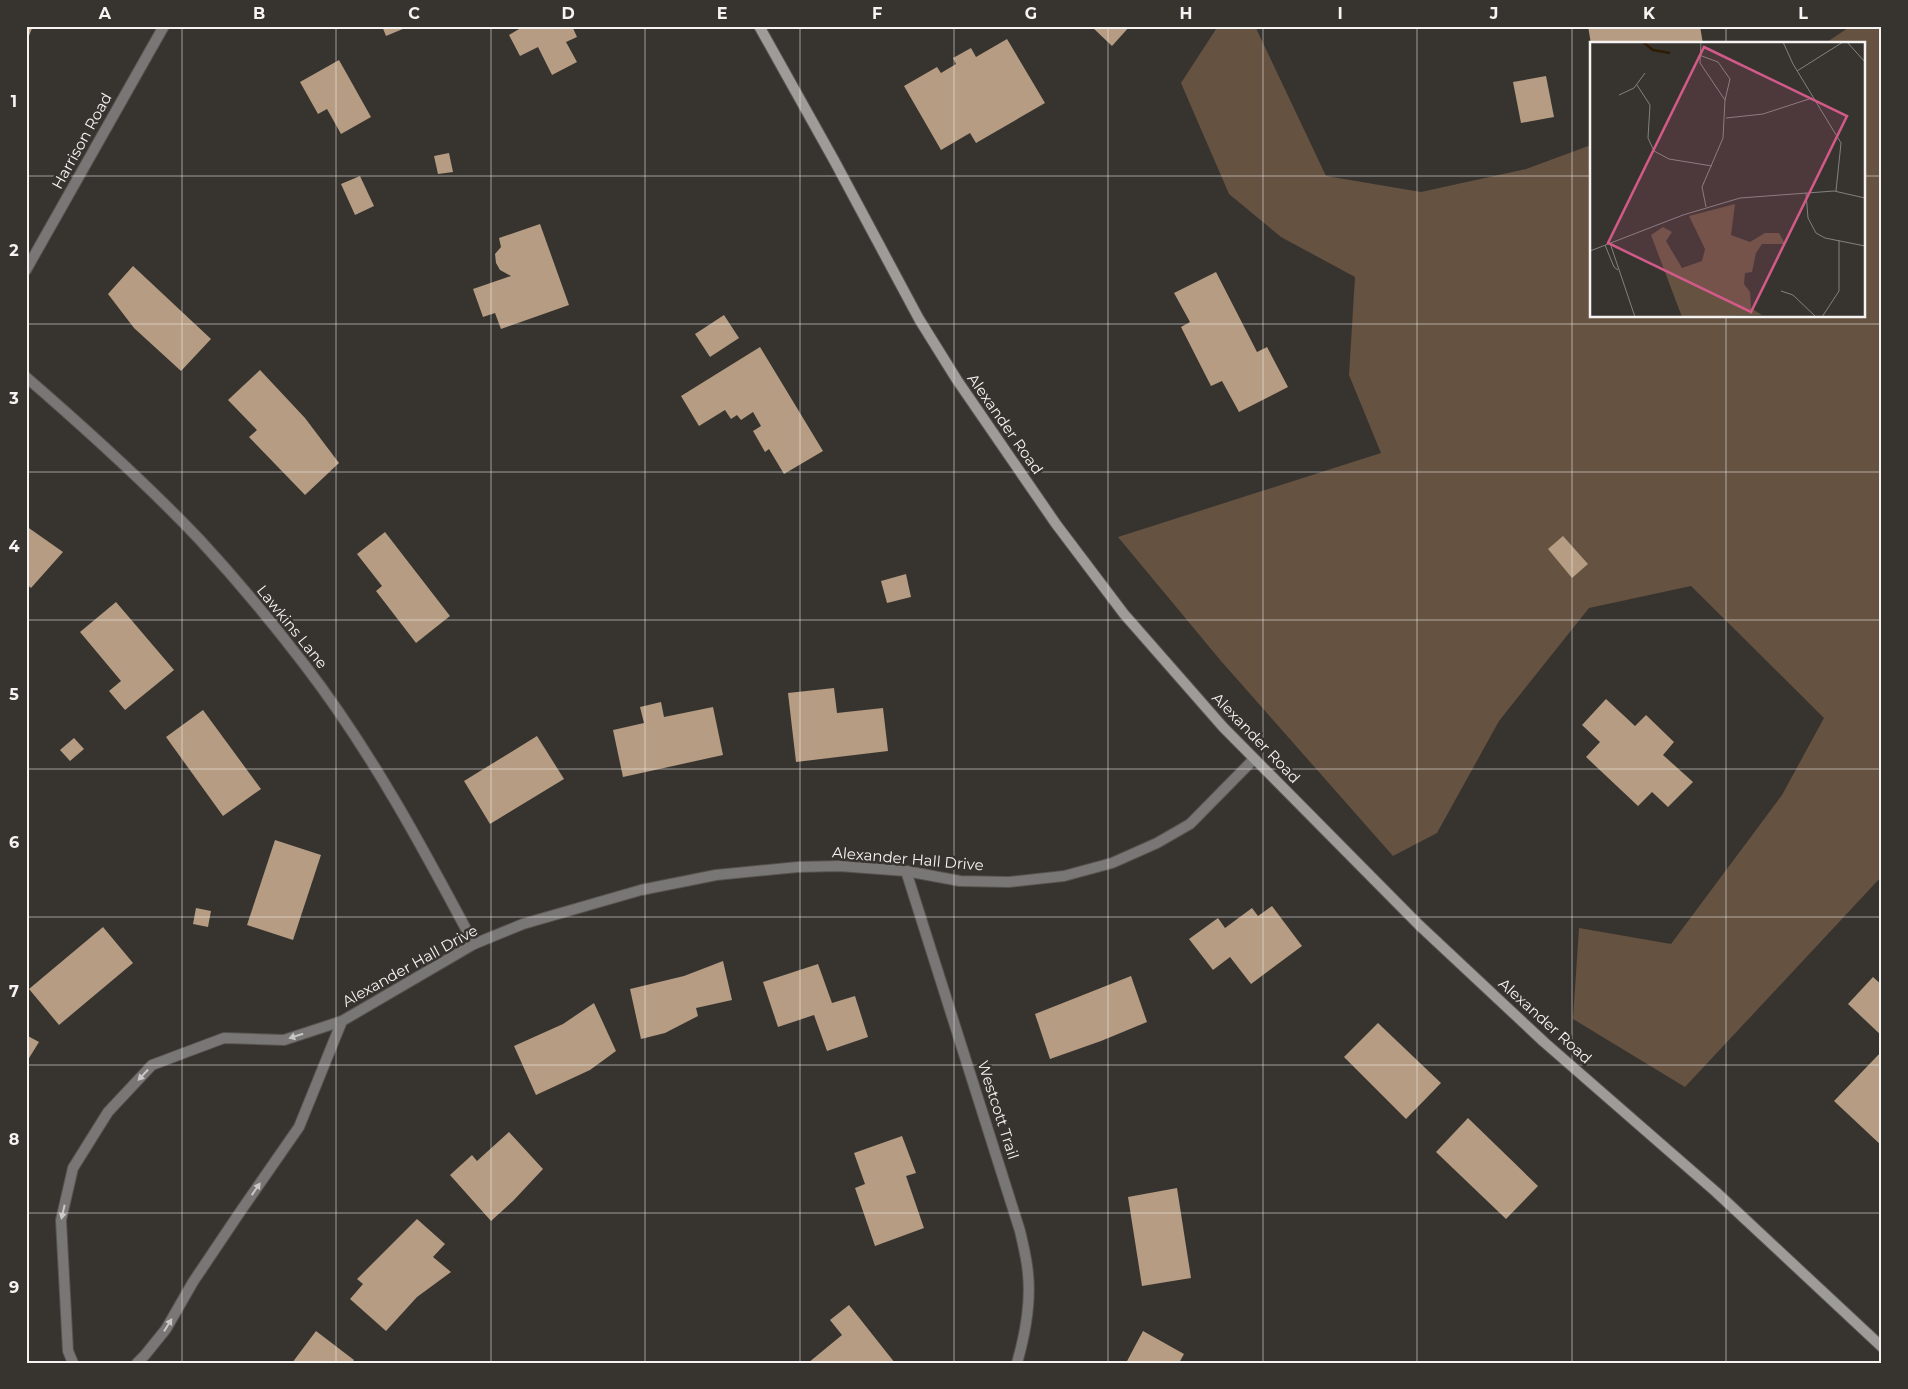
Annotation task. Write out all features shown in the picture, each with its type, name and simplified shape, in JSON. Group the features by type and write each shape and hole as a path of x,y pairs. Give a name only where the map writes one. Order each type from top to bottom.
{"street":[{"name":"Harrison Road","path":"26,270 164,26"},
{"name":"Alexander Road","path":"759,26 835,162 919,319 957,380 1056,524 1124,614 1222,727 1419,925 1537,1036 1716,1192 1882,1347"},
{"name":"Lawkins Lane","path":"26,377 96,438 198,538 228,571 304,664 360,743 422,846 474,944"},
{"name":"Alexander Hall Drive","path":"73,1363 68,1351 60,1220 73,1168 108,1112 152,1066 224,1038 284,1040 342,1021 474,944 523,924 632,893 716,875 798,866 839,866 906,871 960,880 1009,882 1064,876 1112,863 1157,843 1190,824 1254,759"},
{"name":"Westcott Trail","path":"906,871 1020,1231 1028,1273 1029,1294 1024,1339 1017,1363"},
{"name":"Alexander Hall Drive","path":"137,1363 166,1329 193,1282 229,1227 299,1127 342,1021"}],"shaded area":[{"path":"1218,26 1255,26 1326,176 1421,192 1526,169 1590,145 1590,318 1866,318 1866,42 1827,42 1851,26 1882,26 1882,876 1685,1087 1573,1019 1579,928 1671,944 1782,795 1824,718 1691,586 1589,608 1499,721 1437,833 1393,856 1221,661 1118,537 1381,453 1349,375 1355,277 1281,237 1229,194 1181,83"}],"building":[{"path":"26,26 33,26 26,43"},
{"path":"382,26 410,26 386,36"},
{"path":"524,26 572,26 577,37 566,42 577,62 552,75 538,47 520,56 509,35"},
{"path":"1091,26 1130,26 1112,46"},
{"path":"1588,26 1700,26 1703,42 1591,42"},
{"path":"1007,39 1045,103 976,143 970,133 941,150 904,86 937,67 941,73 956,64 953,58 971,48 976,57"},
{"path":"339,60 371,117 341,134 327,109 318,114 300,82"},
{"path":"1546,76 1554,117 1521,123 1513,82"},
{"path":"449,153 453,172 438,174 434,156"},
{"path":"360,176 374,206 355,215 341,184"},
{"path":"540,224 569,305 501,329 495,313 483,317 473,289 511,276 500,270 496,263 495,254 501,247 499,238"},
{"path":"133,266 211,339 181,371 134,328 108,294"},
{"path":"1216,272 1257,352 1267,347 1288,387 1239,412 1222,381 1211,386 1181,327 1190,322 1174,293"},
{"path":"724,315 739,338 710,357 695,334"},
{"path":"760,347 823,451 784,474 769,449 765,452 753,431 761,426 753,412 741,420 737,415 731,419 725,410 699,426 681,396"},
{"path":"260,370 305,418 339,463 305,495 249,437 257,430 228,400"},
{"path":"26,526 63,552 31,588 26,584"},
{"path":"385,532 450,616 416,643 376,591 382,586 357,554"},
{"path":"1563,536 1588,564 1572,578 1548,549"},
{"path":"906,574 911,597 887,603 881,581"},
{"path":"116,602 174,670 125,710 109,691 121,681 80,632"},
{"path":"834,688 837,713 883,708 888,751 796,762 788,693"},
{"path":"1606,699 1635,726 1646,715 1674,742 1663,755 1693,782 1668,807 1652,792 1638,806 1586,757 1600,742 1582,725"},
{"path":"661,702 664,717 713,707 723,755 623,777 613,730 644,723 640,707"},
{"path":"203,710 261,789 223,816 166,737"},
{"path":"537,736 564,779 490,824 464,781"},
{"path":"74,738 84,749 70,761 60,750"},
{"path":"275,840 321,855 293,940 247,925"},
{"path":"1272,906 1302,946 1251,984 1230,957 1213,970 1189,939 1218,918 1225,928 1252,908 1258,916"},
{"path":"196,908 211,911 208,927 193,924"},
{"path":"103,927 133,963 59,1025 29,989"},
{"path":"723,961 732,1000 696,1008 698,1016 665,1033 641,1039 630,989 684,976"},
{"path":"818,964 832,1003 855,996 868,1037 827,1051 814,1015 778,1027 763,982"},
{"path":"1131,976 1147,1022 1050,1059 1035,1014"},
{"path":"1873,977 1882,985 1882,1036 1848,1004"},
{"path":"594,1003 616,1051 590,1070 536,1095 514,1046 563,1024"},
{"path":"1378,1023 1441,1083 1406,1119 1344,1057"},
{"path":"26,1035 39,1042 26,1063"},
{"path":"1882,1051 1882,1146 1834,1101"},
{"path":"1468,1118 1538,1186 1506,1219 1436,1152"},
{"path":"509,1132 543,1169 491,1221 450,1175 472,1155 477,1161"},
{"path":"902,1136 916,1173 906,1176 924,1228 875,1246 855,1188 865,1184 854,1153"},
{"path":"1177,1188 1191,1278 1142,1286 1128,1197"},
{"path":"417,1219 445,1244 433,1257 451,1272 417,1297 386,1331 350,1299 363,1284 357,1279"},
{"path":"849,1305 895,1363 808,1363 842,1335 830,1320"},
{"path":"316,1331 354,1360 352,1363 292,1363"},
{"path":"1143,1331 1184,1354 1179,1363 1126,1363"}]}
